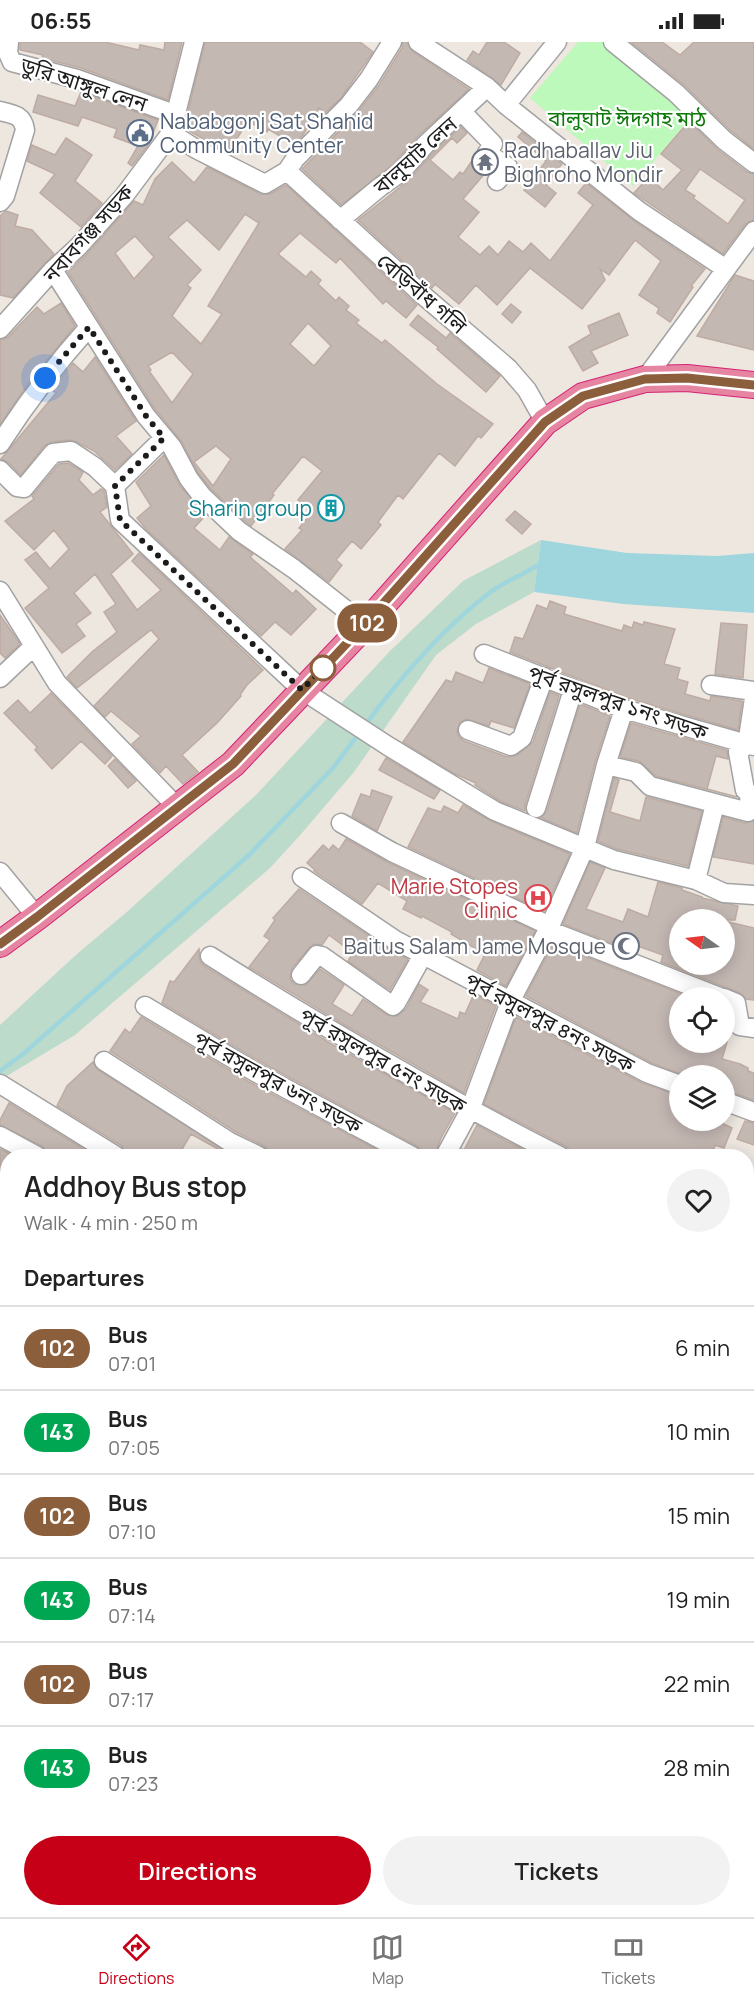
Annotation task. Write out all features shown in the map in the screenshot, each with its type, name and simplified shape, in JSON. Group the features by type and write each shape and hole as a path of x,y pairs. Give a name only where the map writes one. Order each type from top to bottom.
{"highway":[{"path":"0,944 233,764 309,695 364,625 545,422 583,396 645,379 687,378 754,386"}],"street":[{"name":"ডুরি আঙ্গুল লেন","path":"9,42 8,52 12,62 77,79 174,114"},
{"path":"194,42 171,133 196,149 265,184 287,171 295,159 349,105 369,80 392,42"},
{"path":"418,42 487,87 506,105 639,210 726,269"},
{"path":"506,105 556,42"},
{"path":"613,42 676,93 724,140 754,163"},
{"name":"বালুঘাট লেন","path":"340,220 400,173 487,87"},
{"path":"0,111 18,116 24,122 25,130 5,196 0,202"},
{"path":"462,112 493,144 488,153 508,167 497,181"},
{"name":"নবাবগঞ্জ সড়ক","path":"0,329 124,196 171,133"},
{"name":"বেড়িবাঁধ গলি","path":"287,171 424,296 508,368 527,390 545,422"},
{"path":"645,379 754,231"},
{"path":"53,270 146,416 172,447 189,479 220,515 294,569 364,625"},
{"path":"0,304 18,311"},
{"path":"0,444 57,362 89,327"},
{"path":"115,486 164,438"},
{"path":"0,470 16,487 24,488 53,453 71,452 95,467 115,486 120,520 309,695 495,811 614,860 696,880 724,893 754,895"},
{"path":"0,591 57,683 177,807"},
{"path":"0,678 34,646"},
{"name":"পূর্ব রসুলপুর ১নং সড়ক","path":"484,654 624,709 750,746"},
{"path":"468,730 511,746 522,738 544,677"},
{"path":"711,685 754,690"},
{"path":"536,808 573,690"},
{"path":"606,765 636,772 650,786 748,812 750,794 744,790 738,752 750,746 754,698"},
{"path":"449,1149 470,1110 510,1002 550,926 585,847 606,765 624,709"},
{"path":"696,880 715,804"},
{"path":"341,823 392,852 550,926 553,932 695,987"},
{"path":"0,872 37,917"},
{"name":"পূর্ব রসুলপুর ৪নং সড়ক","path":"302,877 395,940 647,1073 669,1081"},
{"path":"301,975 314,957 322,956 393,1006 423,955"},
{"name":"পূর্ব রসুলপুর ৫নং সড়ক","path":"210,956 298,1011 470,1110 546,1149"},
{"path":"735,1003 740,1026 754,1028"},
{"name":"পূর্ব রসুলপুর ৬নং সড়ক","path":"145,1006 255,1072 399,1149"},
{"path":"104,1061 244,1149"},
{"path":"2,1085 105,1149"},
{"path":"735,1105 754,1112"},
{"path":"0,1136 24,1149"}],"green space":[{"name":"বালুঘাট ঈদগাহ মাঠ","path":"578,42 610,42 694,113 633,186 530,98"},
{"path":"541,540 534,592 476,624 436,655 354,772 270,868 75,1035 0,1080 0,1025 256,795 390,651 463,581"}],"water":[{"path":"541,540 627,553 717,556 754,553 754,613 623,604 534,592"}],"building":[{"path":"20,42 105,42 139,50 140,45 164,50 165,42 182,42 168,100 81,68 42,58 43,55 20,50"},
{"path":"205,42 360,42 373,52 341,98 325,113 319,108 303,135 294,144 248,121 228,153 184,128"},
{"path":"403,42 407,42 412,51 469,89 417,137 392,165 341,205 302,169 358,112 379,85 402,48"},
{"path":"487,42 504,42 520,53 501,85 467,60 473,51 479,55"},
{"path":"631,42 662,42 680,55 694,42 754,42 754,149 731,131 683,84"},
{"path":"81,92 158,120 149,144 132,166 128,163 138,146 114,137 117,129 82,117 78,126 33,112 38,95 75,106"},
{"path":"689,121 717,149 747,172 754,174 754,220 745,224 723,254 634,193 649,177 663,190 682,170 661,154","holes":["700,169 745,200 728,224 685,190"]},
{"path":"461,127 467,133 457,143 452,138 430,160 453,180 460,172 463,174 476,155 480,162 491,169 489,174 486,172 463,199 479,212 458,237 480,255 489,246 498,255 509,241 523,252 531,243 550,261 593,205 578,193 586,183 633,220 705,269 691,286 693,287 670,322 657,313 659,308 639,295 661,261 635,240 609,275 600,269 605,280 582,309 530,268 497,305 476,285 459,304 435,284 432,288 358,220 408,181"},
{"path":"522,132 562,164 546,185 556,193 545,207 524,190 546,161 518,137"},
{"path":"66,138 92,155 75,181 102,203 81,227 40,193 55,174 27,161 32,145 55,155"},
{"path":"172,162 194,183 207,167 260,194 270,194 286,185 417,305 406,318 386,301 383,304 340,258 336,263 300,233 278,254 306,277 311,271 321,280 318,284 336,301 339,297 349,306 346,310 359,320 356,323 382,343 385,340 437,384 493,424 481,438 478,436 455,466 439,453 403,499 398,495 378,522 381,525 361,549 352,541 336,560 342,565 329,582 285,549 302,530 299,528 312,512 298,500 322,471 303,456 272,494 274,495 251,526 210,488 198,473 182,442 155,409 68,272 134,201 143,205 155,179","holes":["245,214 259,223 208,306 222,314 201,344 172,316 191,288 187,285 201,270 168,237 187,220 219,250","135,236 154,257 134,279 115,253","308,323 331,346 314,366 290,344","172,352 193,374 172,403 149,371 151,370 148,366","216,446 231,459 213,486 194,462"]},
{"path":"6,211 18,215 15,226 32,230 54,254 13,298 0,295 0,216"},
{"path":"735,275 754,281 754,350 697,336"},
{"path":"61,303 75,326 33,377 0,424 0,340 8,337 37,307 44,314"},
{"path":"511,304 521,312 512,323 502,314"},
{"path":"619,313 628,335 591,351 598,363 583,371 569,347 591,334 588,326"},
{"path":"418,315 446,338 450,333 500,376 486,392 437,349 438,347 410,325"},
{"path":"95,357 136,421 116,436 132,454 115,470 94,451 77,442 70,440 52,442 44,446 21,475 8,462 1,459 56,393 52,390 73,363 83,372"},
{"path":"164,455 180,486 206,515 194,528 220,550 229,537 253,554 250,557 293,594 296,590 316,609 291,635 275,622 261,636 137,518 151,506 136,482"},
{"path":"68,463 83,472 79,480 93,495 101,489 104,491 107,507 100,512 133,554 111,574 137,610 161,590 132,561 139,553 263,670 247,685 241,696 217,723 182,755 198,772 183,784 166,766 160,773 132,744 141,736 111,711 105,717 94,706 159,639 151,630 77,688 67,677 93,651 117,632 104,612 116,604 95,574 74,593 91,613 76,624 85,636 62,653 25,608 49,588 25,560 36,552 50,569 69,549 54,530 34,550 5,521 34,499 32,496 59,464"},
{"path":"515,511 531,524 522,534 506,520"},
{"path":"550,601 566,607 564,614 622,631 624,625 632,628 634,622 675,629 664,664 680,668 677,679 688,682 685,694 710,701 711,696 742,701 738,730 628,698 510,652 515,637 523,639 537,605 547,609"},
{"path":"0,615 20,644 5,658 0,653"},
{"path":"721,623 747,625 743,678 715,674"},
{"path":"489,668 530,684 514,728 491,721 489,726 466,719 460,722 457,731 459,737 464,741 507,757 517,755 533,742 550,692 559,696 525,811 500,801 475,785 476,783 453,773 403,742 446,680 452,682 456,672 483,683"},
{"path":"51,693 112,756 105,764 81,741 52,769 35,750 37,747 4,713 18,700 30,713"},
{"path":"580,704 610,716 595,762 577,833 541,818 547,811"},
{"path":"631,723 727,750 728,759 716,756 707,789 737,797 656,776 639,761 620,757"},
{"path":"386,758 440,790 434,799 379,770"},
{"path":"115,759 136,781 128,788 108,766"},
{"path":"614,778 619,780 610,812 640,821 646,797 702,811 688,866 617,849 598,841"},
{"path":"372,790 392,797 377,831 352,816 361,794 370,797"},
{"path":"463,805 491,821 570,854 544,911 408,847 428,808 441,812 444,806 458,813"},
{"path":"723,817 745,823 754,821 754,864 713,857"},
{"path":"346,839 387,862 535,931 506,986 477,970 485,954 451,934 452,932 403,909 407,901 378,883 362,904 314,871 307,863 323,845 329,850 333,845 339,850"},
{"path":"590,862 605,868 586,909 623,922 628,909 648,917 658,882 682,888 702,898 738,906 735,920 735,909 669,909 669,965 661,962 663,955 632,944 630,950 563,924"},
{"path":"299,889 389,949 408,959 390,990 348,961 353,953 329,935 322,945 314,944 309,948 292,968 290,979 294,984 306,985 320,969 344,985 332,1004 352,1016 363,999 387,1015 397,1016 406,1009 419,984 428,990 420,1002 458,1019 460,1012 465,1014 474,994 496,1006 464,1093 249,967 270,940 264,936 275,920 273,918"},
{"path":"735,924 754,928 754,1000 746,999 735,991 735,987 725,987 694,975 735,975"},
{"path":"553,944 669,989 669,1053 724,1053 722,1059 740,1064 754,1073 754,1100 735,1094 735,1065 669,1065 669,1070 652,1063 526,996"},
{"path":"199,949 200,961 204,966 333,1045 455,1113 437,1149 420,1149 261,1062 162,1003 170,981 174,982"},
{"path":"141,1017 249,1082 376,1149 268,1149 236,1132 110,1051 125,1029 130,1033"},
{"path":"516,1017 642,1083 669,1092 669,1131 731,1131 724,1148 715,1145 714,1149 569,1149 484,1104"},
{"path":"93,1062 98,1070 223,1149 218,1149 191,1134 182,1149 124,1149 57,1106 67,1086"},
{"path":"9,1103 84,1149 45,1149 0,1125 0,1120"},
{"path":"745,1121 754,1123 754,1145 737,1139"},
{"path":"477,1125 522,1149 465,1149"}],"waterway":[{"path":"365,725 408,671 457,620 492,591 537,566"},
{"path":"0,1071 23,1054 249,855 333,768 360,732"}],"bus line":[{"name":"102","path":"0,944 233,764 364,625 545,422 583,396 645,379 687,378 754,385"}],"place":[{"name":"Nababgonj Sat Shahid Community Center","path":"140,133"},
{"name":"Radhaballav Jiu Bighroho Mondir","path":"485,162"},
{"name":"Sharin group","path":"331,508"},
{"name":"Marie Stopes Clinic","path":"538,898"},
{"name":"Baitus Salam Jame Mosque","path":"626,946"}],"route":[{"path":"45,378 89,327 146,416 164,438 115,486 120,520 302,690 323,668"}]}
